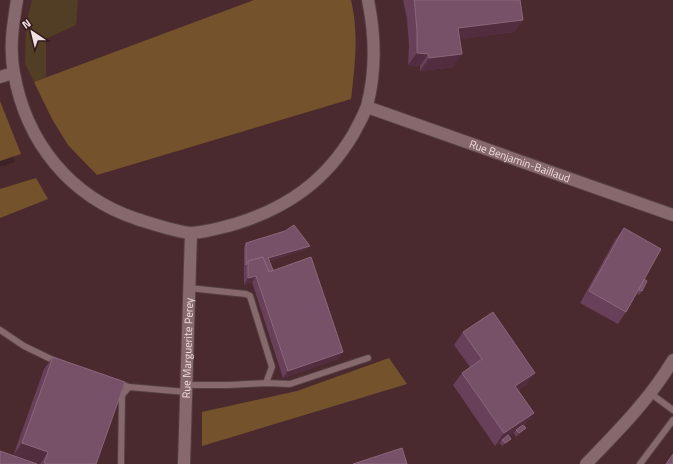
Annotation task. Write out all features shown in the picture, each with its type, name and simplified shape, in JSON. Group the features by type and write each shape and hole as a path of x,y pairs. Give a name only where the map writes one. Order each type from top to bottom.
{"street":[{"path":"17,0 12,34 13,73 19,95 34,133 52,161 80,190 127,216 191,233 222,228 271,211 292,200 312,185 338,158 358,126 367,107 373,61 374,38 368,0"},
{"path":"0,77 13,73"},
{"name":"Rue Benjamin-Baillaud","path":"367,107 673,216"},
{"name":"Rue Marguerite Perey","path":"184,464 191,233"},
{"path":"586,464 627,422 673,360"}],"lane":[{"path":"189,288 246,294 250,296 272,367 266,383"},
{"path":"0,330 24,346 62,364"},
{"path":"109,381 129,387 186,388 266,383 290,384 368,358"},
{"path":"121,464 122,395 129,387"},
{"path":"650,393 673,410"},
{"path":"640,464 673,420"}],"shaded area":[{"path":"0,0 673,0 673,464 0,464 0,167 15,162 0,121"},
{"path":"32,0 78,0 76,25 46,39 46,77 34,82 25,63 26,25"},
{"path":"254,0 351,0 356,37 351,99 97,175 68,145 52,119 34,82"},
{"path":"0,101 21,154 0,161"},
{"path":"36,178 48,199 0,218 0,189"},
{"path":"389,358 407,384 202,446 202,412 297,391"}],"building":[{"path":"414,0 520,0 523,20 458,28 462,54 429,58 428,54 417,53"},
{"path":"294,225 310,246 268,258 273,270 269,272 263,257 248,261 246,265 246,243 285,231"},
{"path":"624,228 661,249 626,312 589,291"},
{"path":"263,257 269,272 311,257 343,352 288,371 256,276 248,278 248,261"},
{"path":"644,279 647,281 642,291 639,290"},
{"path":"493,312 535,373 515,386 534,413 504,433 462,373 482,359 463,332"},
{"path":"53,357 125,382 96,464 47,464 44,463 48,452 22,443"},
{"path":"523,425 526,428 519,433 516,430"},
{"path":"508,435 511,439 505,443 502,440"},
{"path":"402,448 407,464 353,464"},
{"path":"0,451 37,464 0,464"},
{"path":"673,454 673,464 666,464"}]}
